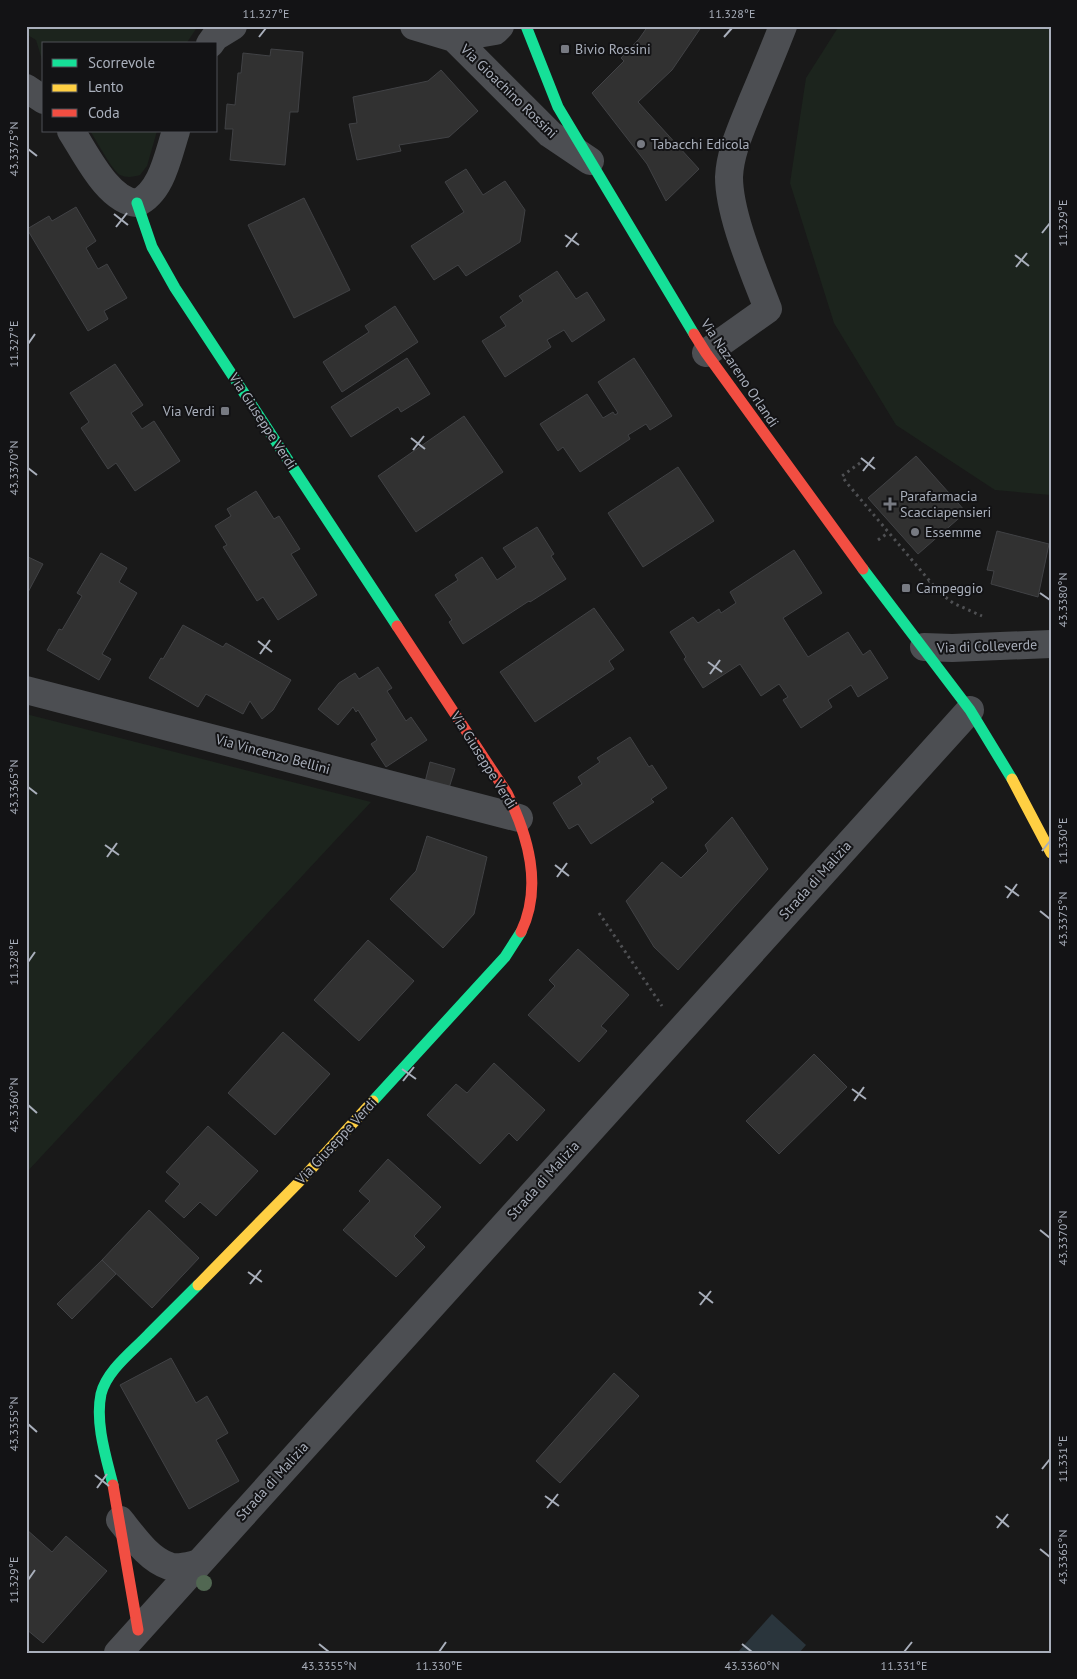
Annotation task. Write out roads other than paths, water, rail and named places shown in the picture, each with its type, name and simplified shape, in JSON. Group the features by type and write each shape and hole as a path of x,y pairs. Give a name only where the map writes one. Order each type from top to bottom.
{"street":[{"path":"212,42 233,26"},
{"name":"Via Gioachino Rossini","path":"414,26 454,38 496,31 500,26"},
{"name":"Via Nazareno Orlandi","path":"526,26 558,107 706,353 830,526 970,710 1009,774 1051,853"},
{"path":"706,353 768,308 738,223 733,206 729,178 734,148 784,26"},
{"name":"Via Gioachino Rossini","path":"454,38 550,134 590,161"},
{"path":"26,88 42,99"},
{"path":"72,132 114,193 131,203 137,204 148,197 155,188 163,172 176,132"},
{"name":"Via Giuseppe Verdi","path":"137,204 144,230 167,275 497,777 519,818 528,849 532,892 527,920 515,944 493,970 303,1178 121,1363 104,1385 101,1395 101,1423 120,1520 124,1557 138,1630"},
{"name":"Via di Colleverde","path":"924,648 1051,644"},
{"name":"Via Vincenzo Bellini","path":"26,690 519,818"},
{"name":"Strada di Malizia","path":"118,1653 196,1564 970,710"},
{"name":"Via Giuseppe Verdi","path":"120,1520 137,1541 159,1561 169,1566 178,1567 196,1564"}],"place":[{"name":"Bivio Rossini","path":"565,49"},
{"name":"Tabacchi Edicola","path":"641,144"},
{"name":"Via Verdi","path":"225,411"},
{"name":"Parafarmacia Scacciapensieri","path":"890,504"},
{"name":"Essemme","path":"915,532"},
{"name":"Campeggio","path":"906,588"}]}
